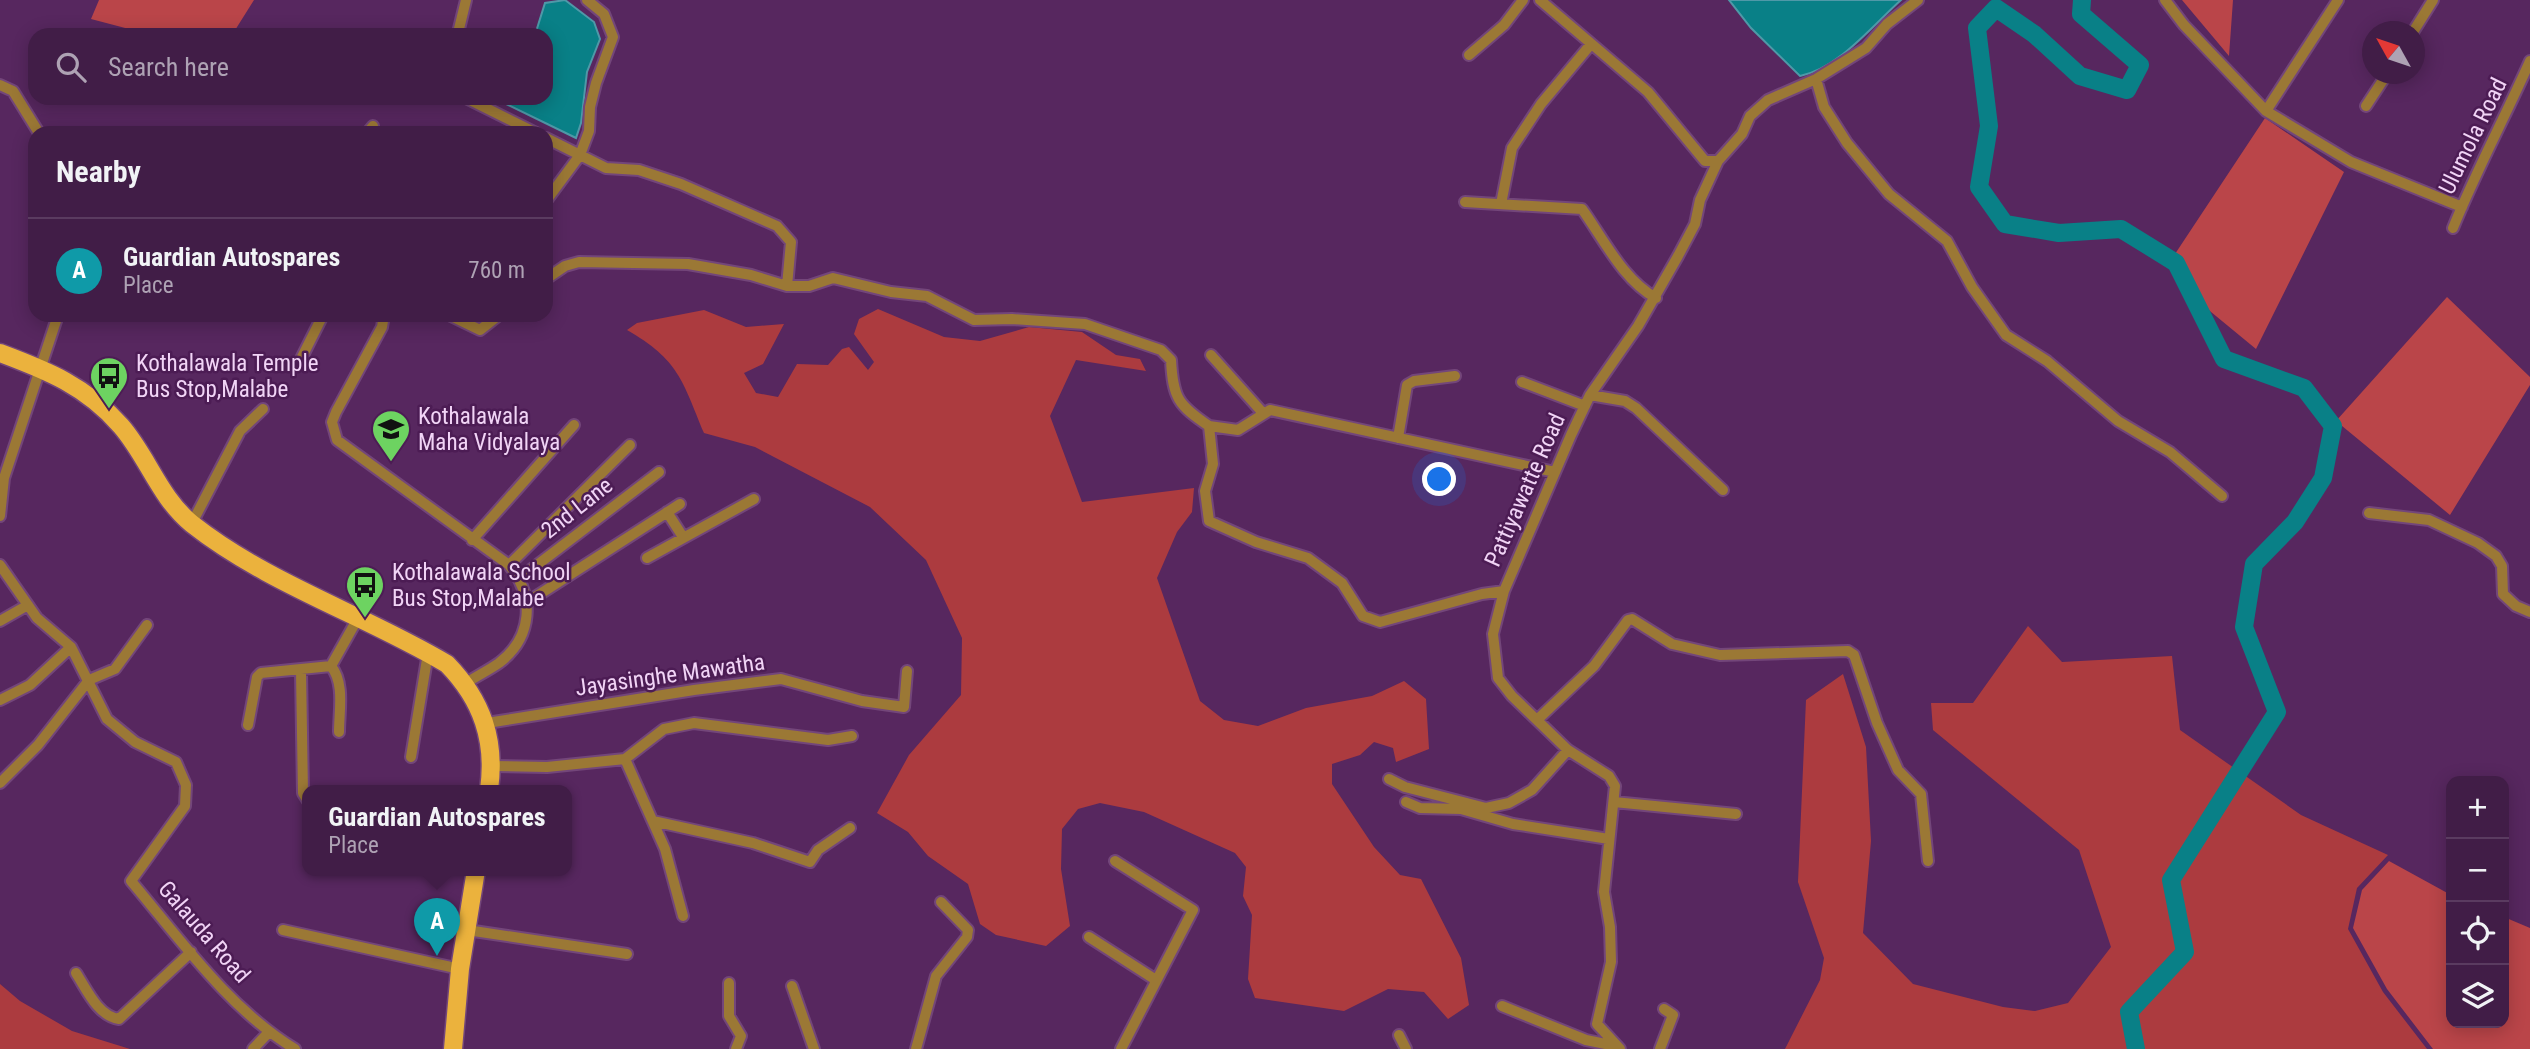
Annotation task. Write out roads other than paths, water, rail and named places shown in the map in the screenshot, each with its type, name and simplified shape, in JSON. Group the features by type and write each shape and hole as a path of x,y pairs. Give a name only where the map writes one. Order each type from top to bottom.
{"main road":[{"path":"0,353 41,368 78,386 121,427 172,505 229,549 447,664 466,683 487,723 492,766 490,785"},
{"path":"453,1049 460,969 475,876"}],"street":[{"path":"459,28 466,0"},
{"path":"553,192 580,155 589,131 590,107 596,83 613,37 604,14 587,0"},
{"path":"1469,55 1504,25 1523,0"},
{"path":"1540,0 1648,92 1705,160 1718,160"},
{"name":"Pattiyawatte Road","path":"1619,1048 1597,1024 1611,962 1611,927 1604,892 1615,786 1609,776 1568,750 1498,678 1494,662 1493,634 1504,591 1588,400 1656,298 1695,223 1700,200 1718,160 1742,134 1750,116 1768,100 1816,79 1866,48 1887,24 1918,0"},
{"path":"2165,0 2183,25 2266,111 2351,162 2462,206"},
{"path":"2266,111 2337,0"},
{"path":"2420,21 2433,0"},
{"path":"1501,204 1512,148 1541,104 1591,44"},
{"name":"Ulumola Road","path":"2453,228 2478,168 2520,89 2530,61"},
{"path":"1816,79 1824,107 1847,143 1889,194 1947,242 1972,287 2006,335 2047,361 2118,421 2170,452 2222,496"},
{"path":"2367,106 2381,84"},
{"path":"0,85 13,90 34,126"},
{"path":"480,105 522,126"},
{"path":"553,142 606,168 639,170 681,184 777,226 791,242 787,286"},
{"path":"1465,202 1582,209 1622,266 1643,291 1656,298"},
{"path":"553,274 565,266 579,262 688,264 751,275 787,286 809,286 833,278 891,292 927,296 974,320 1085,324 1161,350 1171,360 1173,390 1184,409 1209,426 1238,430 1262,412 1270,410 1555,472"},
{"path":"0,516 4,478 56,322"},
{"path":"299,363 320,322"},
{"path":"383,322 336,412 333,431 337,440 509,565 520,578 529,601 518,641 501,662 466,683"},
{"path":"464,322 481,330 491,322"},
{"path":"1211,355 1262,412"},
{"path":"1398,438 1408,385 1414,381 1455,376"},
{"path":"1522,382 1588,400 1626,401 1723,490"},
{"path":"192,523 240,431 262,410"},
{"path":"472,540 574,425"},
{"path":"1209,426 1213,464 1205,491 1209,521 1256,542 1308,558 1342,583 1363,616 1380,622 1482,594 1504,591"},
{"path":"509,565 630,445"},
{"name":"2nd Lane","path":"520,578 659,472"},
{"path":"647,558 754,499"},
{"path":"529,601 680,504"},
{"path":"667,512 683,537"},
{"path":"2369,513 2429,520 2478,543 2496,556 2502,566 2503,594 2516,606 2530,612"},
{"name":"Galauda Road","path":"0,565 37,618 71,647 107,719 135,742 176,762 186,785 185,806 131,881 191,952 268,1033 295,1049"},
{"path":"0,621 28,605"},
{"path":"331,666 358,618"},
{"path":"1538,719 1594,666 1628,620 1632,619 1672,644 1720,655 1848,651 1854,655 1877,723 1898,770 1921,794 1928,861"},
{"path":"0,783 38,744 89,680 116,669 147,625"},
{"path":"0,700 30,685 71,647"},
{"path":"411,757 428,653"},
{"path":"248,724 257,677 261,673 331,666"},
{"path":"331,666 338,674 340,686 339,732"},
{"path":"300,671 303,785"},
{"name":"Jayasinghe Mawatha","path":"487,723 694,690 781,680 862,701 904,707 907,671"},
{"path":"492,766 547,767 625,758 664,729 694,723 828,740 852,736"},
{"path":"1389,779 1405,788 1486,808 1509,803 1532,790 1568,750"},
{"path":"625,758 653,821 683,916"},
{"path":"1406,802 1420,808 1461,809 1513,824 1609,839"},
{"path":"1614,803 1737,814"},
{"path":"653,821 753,843 810,862 818,850 850,828"},
{"path":"1115,861 1193,911 1156,980 1145,1008 1121,1049"},
{"path":"916,1049 936,976 967,937 968,930 941,902"},
{"path":"284,930 460,969"},
{"path":"467,930 627,954"},
{"path":"1089,937 1156,980"},
{"path":"76,973 101,1011 109,1018 119,1019 191,952"},
{"path":"729,983 729,1016 741,1036 736,1049"},
{"path":"792,986 814,1049"},
{"path":"1502,1006 1586,1040 1619,1048"},
{"path":"1660,1049 1673,1015 1664,1009"},
{"path":"253,1049 268,1033"},
{"path":"1399,1035 1406,1049"}],"waterway":[{"path":"2082,0 2081,14 2140,65 2127,90 2080,76 2034,34 1996,8 1977,28 1989,126 1979,187 2005,224 2059,233 2121,229 2176,263 2224,359 2304,388 2333,426 2323,478 2295,522 2254,564 2244,627 2277,712 2171,880 2185,952 2129,1012 2136,1049"}],"place":[{"name":"Kothalawala Temple Bus Stop,Malabe","path":"109,410"},
{"name":"Kothalawala Maha Vidyalaya","path":"391,463"},
{"name":"Kothalawala School Bus Stop,Malabe","path":"365,619"},
{"name":"Guardian Autospares","path":"437,956"}]}
